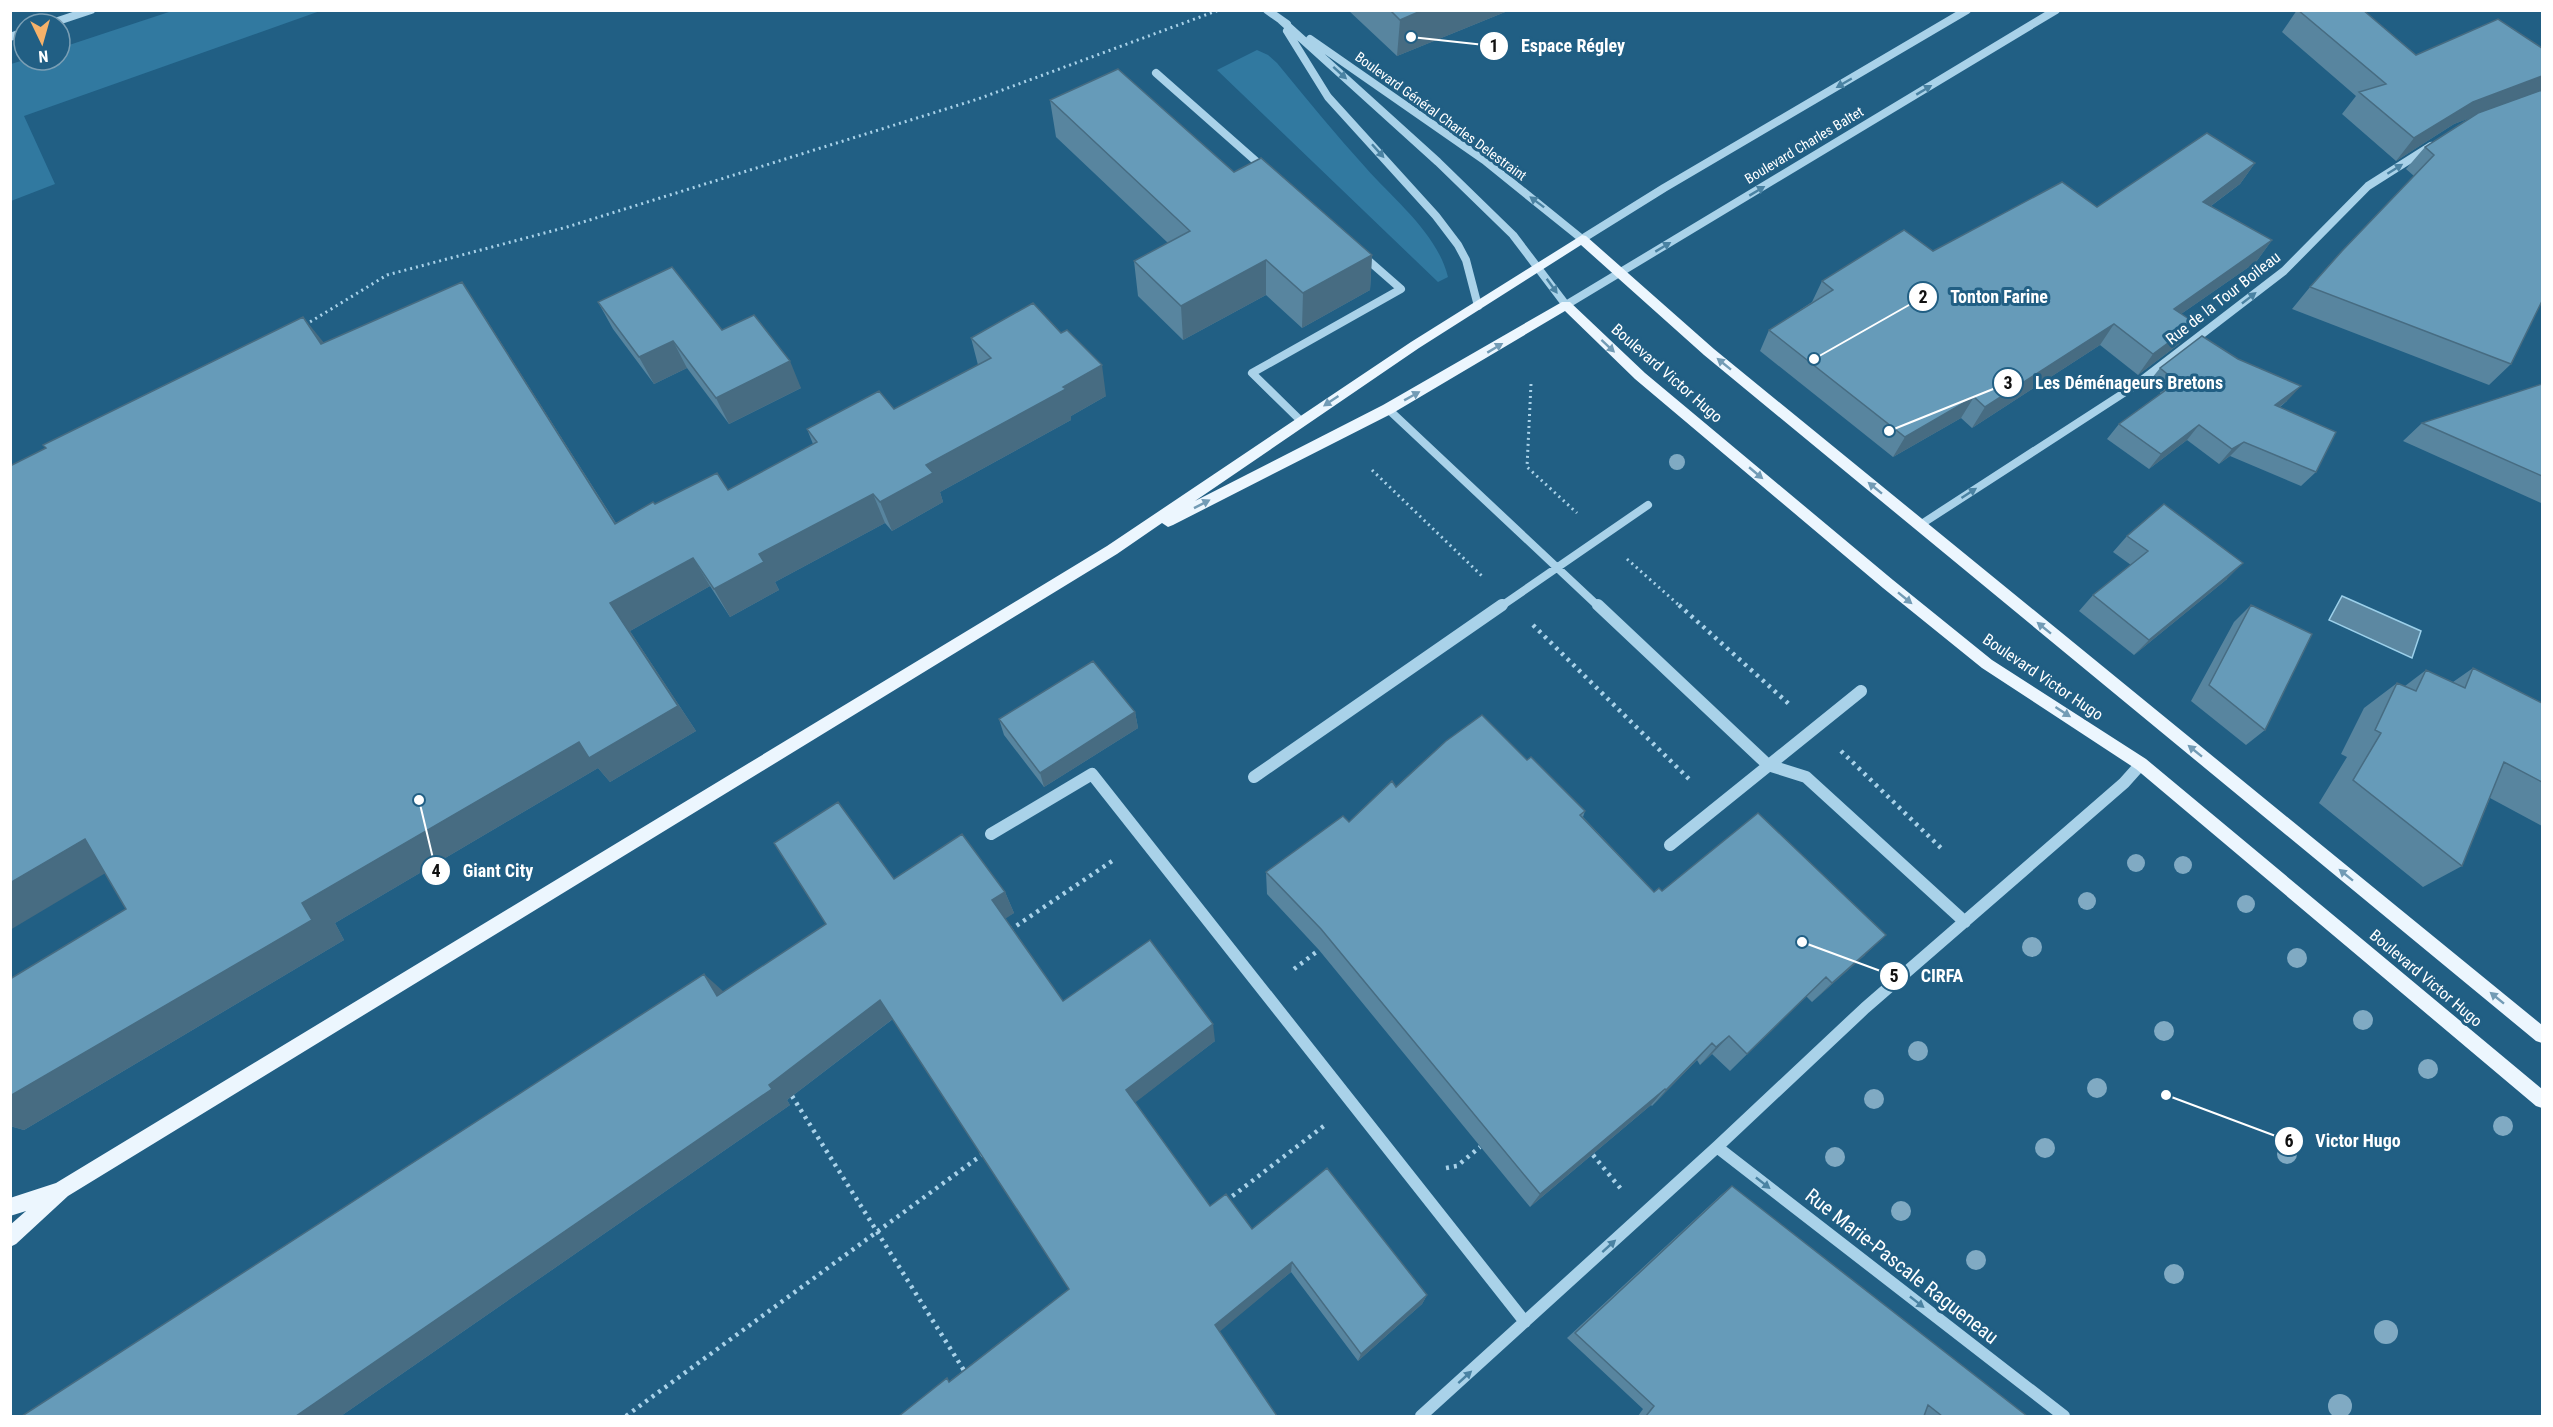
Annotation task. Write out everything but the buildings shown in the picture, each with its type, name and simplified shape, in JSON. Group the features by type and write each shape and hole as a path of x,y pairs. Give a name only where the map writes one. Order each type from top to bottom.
{"main road":[{"name":"Boulevard Charles Baltet","path":"1112,550 1301,421 1582,239"},
{"name":"Boulevard Victor Hugo","path":"1582,239 1709,352 2542,1035"},
{"name":"Boulevard Victor Hugo","path":"1566,305 1640,376 1888,584 1987,664 2141,764 2542,1100"},
{"path":"10,1238 62,1190 1112,550 1388,409 1566,305"},
{"path":"10,1207 62,1190"}],"street":[{"path":"72,16 91,10"},
{"name":"Boulevard Général Charles Delestraint","path":"1267,10 1388,90 1550,211 1582,239"},
{"name":"Boulevard Charles Baltet","path":"1582,239 1664,188 1967,10"},
{"name":"Boulevard Charles Baltet","path":"1566,305 2056,10"},
{"name":"Boulevard Général Charles Delestraint","path":"1281,20 1438,162 1512,235 1539,267"},
{"name":"Boulevard Général Charles Delestraint","path":"1281,20 1329,97 1436,216 1458,245 1466,260 1478,306"},
{"path":"1156,73 1270,173"},
{"name":"Rue de la Tour Boileau","path":"1920,525 2133,387 2284,271 2368,186 2436,143"},
{"path":"1301,421 1252,373 1401,289 1357,250"},
{"name":"Boulevard Victor Hugo","path":"1539,267 1566,305"},
{"path":"1388,409 1768,765 1806,777 1965,922"},
{"path":"1254,777 1648,505"},
{"path":"1670,845 1861,691"},
{"path":"1421,1416 1642,1216 1865,1008 2124,783 2141,764"},
{"path":"991,834 1092,774 1525,1322"},
{"name":"Rue Marie-Pascale Ragueneau","path":"1717,1147 2064,1416"}],"path":[{"path":"298,329 387,275 567,227 978,99 1220,10"},
{"path":"1530,384 1527,467 1841,751 1953,860"},
{"path":"1372,470 1509,601 1717,807"},
{"path":"1806,777 1841,751"},
{"path":"1002,936 1144,839"},
{"path":"1294,969 1319,950"},
{"path":"792,1096 970,1380"},
{"path":"1222,1204 1352,1105"},
{"path":"626,1416 983,1154"},
{"path":"1593,1155 1642,1216"}],"shaded area":[{"path":"175,10 320,11 24,116 55,184 11,201 11,64 12,72 72,72 72,44"},
{"path":"1257,50 1268,55 1277,63 1354,155 1414,218 1435,246 1448,277 1438,282 1217,70"},
{"path":"2342,596 2421,631 2412,658 2329,620"}],"place":[{"name":"Espace Régley","path":"1411,37"},
{"name":"Tonton Farine","path":"1814,359"},
{"name":"Les Déménageurs Bretons","path":"1889,431"},
{"name":"Giant City","path":"419,800"},
{"name":"CIRFA","path":"1802,942"},
{"name":"Victor Hugo","path":"2166,1095"}]}
